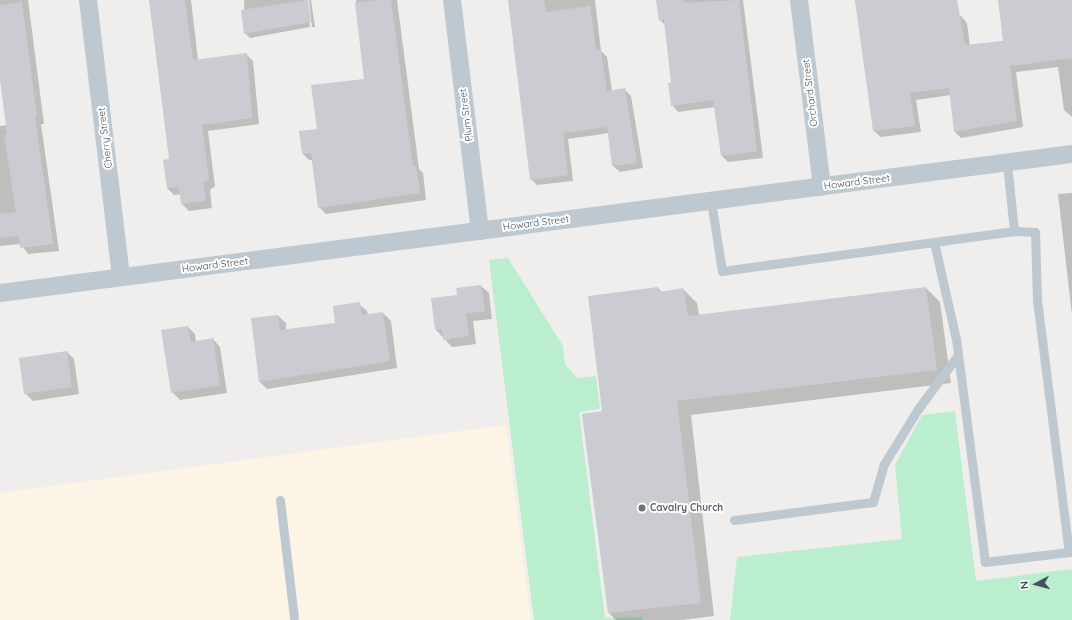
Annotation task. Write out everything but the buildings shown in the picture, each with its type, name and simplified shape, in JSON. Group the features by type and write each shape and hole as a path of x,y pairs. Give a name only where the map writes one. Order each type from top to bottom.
{"street":[{"name":"Cherry Street","path":"88,0 122,277"},
{"name":"Plum Street","path":"452,0 480,231"},
{"name":"Orchard Street","path":"799,0 822,187"},
{"name":"Howard Street","path":"0,292 1072,154"}],"lane":[{"path":"1007,163 1014,231"},
{"path":"711,201 722,271 1014,231 1035,232 1038,300 1069,552 985,562 958,355 934,242"},
{"path":"734,520 874,502 884,464 918,409 958,355"},
{"path":"280,500 294,617"}],"shaded area":[{"path":"506,425 531,620 0,620 0,493"}],"green space":[{"path":"508,258 563,346 565,364 577,378 596,376 600,409 579,412 605,618 643,617 643,620 534,620 489,260"},
{"path":"955,411 976,581 1072,569 1072,620 730,620 737,557 902,539 895,465 922,415"}],"place":[{"name":"Cavalry Church","path":"642,508"}]}
